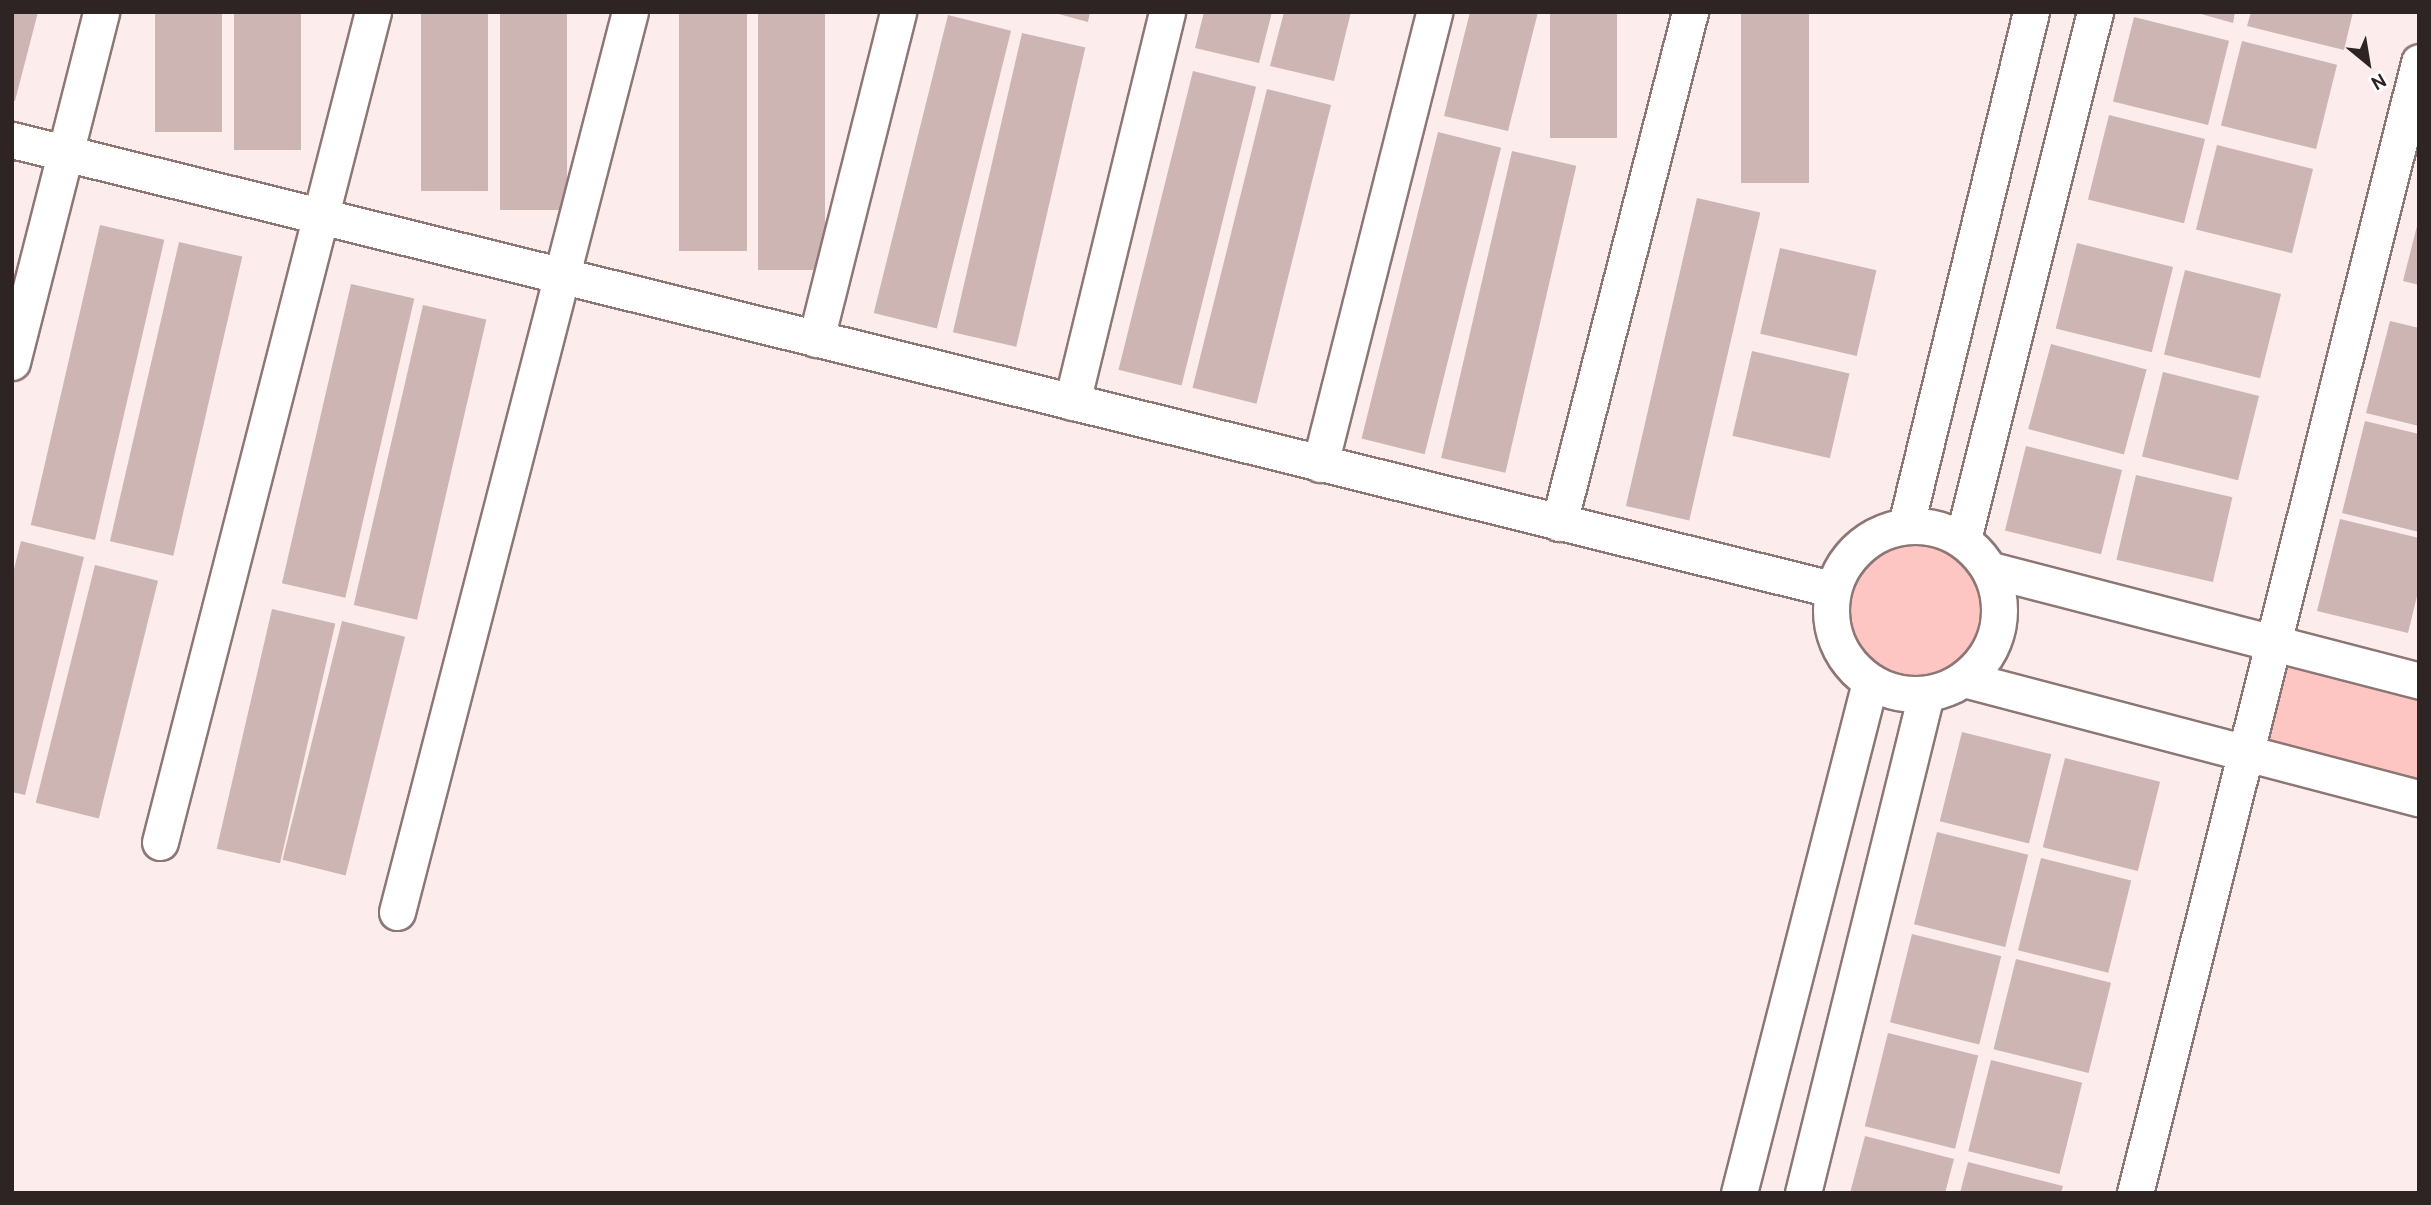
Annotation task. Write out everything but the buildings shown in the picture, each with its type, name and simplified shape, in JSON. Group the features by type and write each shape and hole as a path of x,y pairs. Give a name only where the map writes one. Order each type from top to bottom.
{"street":[{"path":"12,362 63,152 101,12"},
{"path":"160,842 323,216 373,12"},
{"path":"397,912 630,12"},
{"path":"816,339 898,12"},
{"path":"1072,402 1167,12"},
{"path":"1320,464 1434,12"},
{"path":"1559,523 1690,12"},
{"path":"1906,525 2031,12"},
{"path":"1963,539 2095,12"},
{"path":"2135,1193 2419,62"},
{"path":"12,140 1832,589"},
{"path":"1906,525 1963,539 1991,570 2000,597 1996,638 1964,679 1926,694 1870,682 1846,660 1832,629 1832,589 1844,563 1870,538 1906,525"},
{"path":"1991,570 2272,646 2419,681"},
{"path":"1964,679 2419,798"},
{"path":"1739,1193 1870,682"},
{"path":"1802,1193 1926,694"}],"shaded area":[{"path":"1915,545 1940,550 1961,564 1975,585 1980,610 1975,635 1961,656 1940,670 1915,675 1890,670 1869,656 1855,635 1850,610 1855,585 1869,564 1890,550"},
{"path":"2272,646 2419,681 2419,798 2246,753"}]}
